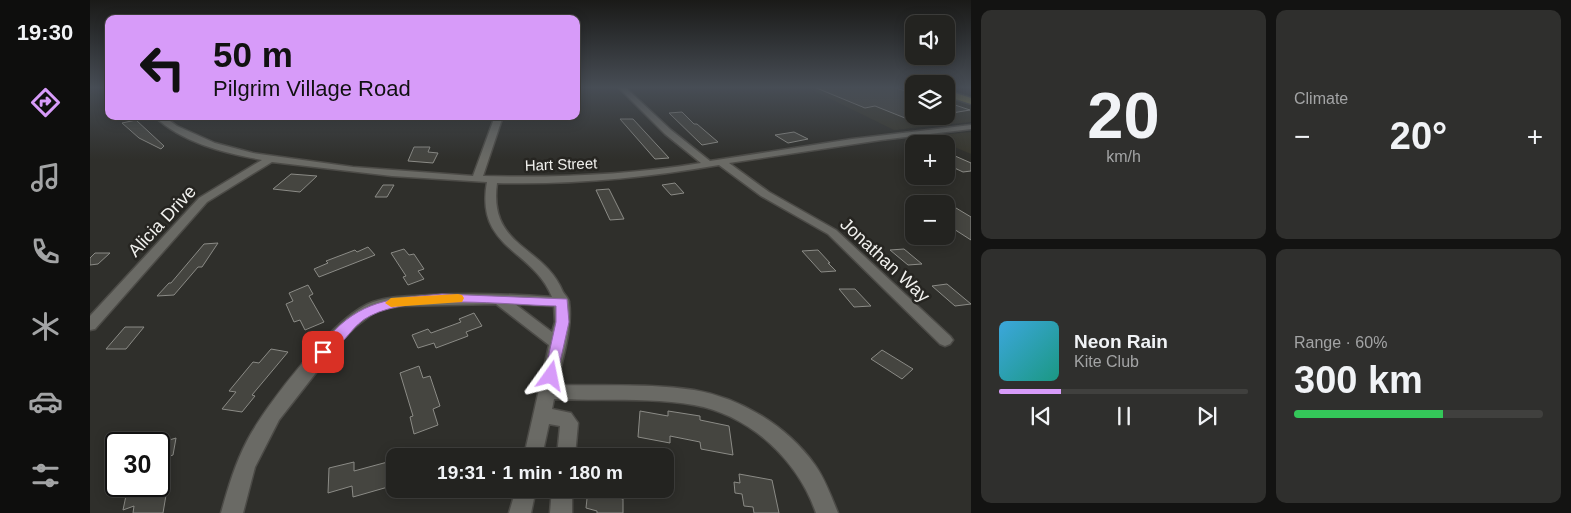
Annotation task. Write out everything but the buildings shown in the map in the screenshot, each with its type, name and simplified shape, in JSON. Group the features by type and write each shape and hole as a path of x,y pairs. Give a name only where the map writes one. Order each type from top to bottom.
{"street":[{"path":"646,111 668,132 708,164"},
{"name":"Hart Street","path":"163,120 177,130 196,138 272,158 348,168 492,180 606,178 871,139 971,127"},
{"path":"476,179 498,120"},
{"name":"Alicia Drive","path":"90,324 203,200 229,182 272,158"},
{"name":"Jonathan Way","path":"721,162 766,194 838,237 945,340"},
{"path":"492,180 490,199 494,222 510,242 548,276 562,302 562,322 558,344 535,448"},
{"path":"232,513 244,468 264,426 279,403 328,346 353,321 376,307 389,303 442,298 562,302"},
{"path":"499,299 558,344"},
{"path":"548,392 678,396 712,402 758,425 786,444 817,487 827,513"},
{"path":"542,415 565,419 569,423 567,448"},
{"path":"520,513 524,498"},
{"path":"561,513 562,498"}],"shaded area":[{"path":"855,111 905,111 905,125 942,125 894,130"},
{"path":"955,111 971,111 971,122 955,124"},
{"path":"971,132 971,154 955,147 955,135 939,135"}],"slow traffic":[{"path":"391,303 458,298"}],"route":[{"path":"323,352 353,321 376,307 389,303 442,298 562,302 562,322 551,376"}]}
